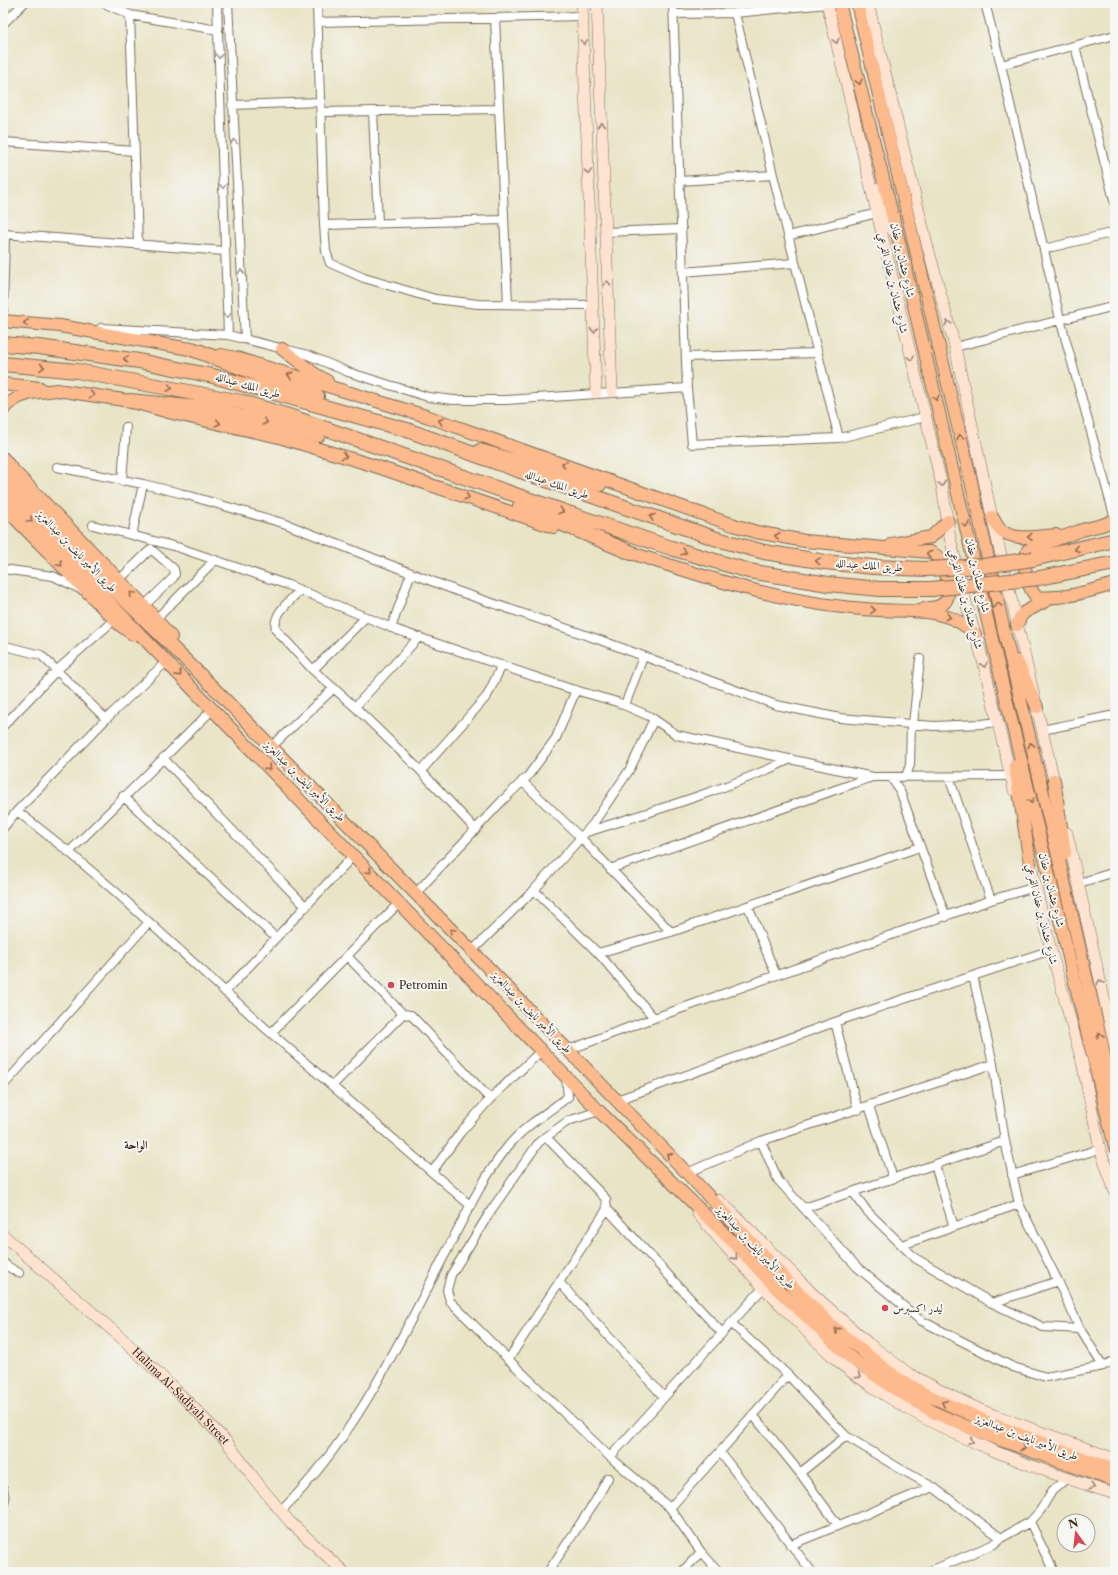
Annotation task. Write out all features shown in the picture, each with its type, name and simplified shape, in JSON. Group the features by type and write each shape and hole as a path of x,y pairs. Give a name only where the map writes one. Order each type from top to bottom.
{"highway":[{"name":"طريق الملك عبدالله","path":"3,344 39,347 139,361 213,376 407,430 717,539 764,552 824,562 874,567 927,569 983,566 1033,559 1115,540"},
{"path":"192,349 407,430"},
{"name":"طريق الملك عبدالله","path":"3,364 78,371 242,402 295,418 671,548 749,571 828,584 880,589 931,589 1039,578 1115,563"},
{"path":"130,401 199,408 235,415 397,454 632,553"}],"main road":[{"path":"582,3 596,393"},
{"path":"596,3 612,392"},
{"name":"شارع عثمان بن عفان الفرعي","path":"827,3 942,486 950,538 968,610 982,657 1035,887 1082,1062 1100,1149 1115,1192"},
{"name":"شارع عثمان بن عفان","path":"839,3 899,242 1003,686 1115,1148"},
{"name":"شارع عثمان بن عفان","path":"857,3 971,481 1004,631 1115,1100"},
{"path":"868,3 924,233 955,347 992,517 1079,883 1115,1047"},
{"path":"880,99 892,125 910,191 924,233"},
{"path":"856,124 868,156 887,220 899,242"},
{"path":"3,321 60,326 236,358 429,417 756,532 805,541 930,552 940,558 946,577 949,594 945,603 935,608 896,611"},
{"path":"282,349 315,374 350,392"},
{"path":"3,384 57,390 130,401 172,413 279,437 372,465 681,570 739,587 786,598 850,609 936,613 955,619 966,625 975,634"},
{"path":"3,410 7,405 19,397 31,393 57,390"},
{"path":"407,430 733,524"},
{"path":"3,458 6,468 144,606 203,677"},
{"name":"طريق الأمير نايف بن عبدالعزيز","path":"6,468 111,587 203,677 416,893 617,1100 793,1287 829,1323 897,1378 989,1430 1115,1481"},
{"name":"طريق الأمير نايف بن عبدالعزيز","path":"3,492 212,710 400,902 438,945 599,1111 737,1246 777,1289 851,1358 911,1399 935,1413 1115,1470"},
{"path":"3,506 114,620 157,651"},
{"path":"992,517 1000,529 1010,536 1034,537 1082,530 1115,520"},
{"path":"871,546 931,537 948,521"},
{"path":"1082,530 1028,550 1025,558 1026,577 1031,590 1036,597 1051,598 1075,594 1115,584"},
{"path":"1017,625 1021,616 1025,612 1051,598"},
{"path":"1004,631 1037,707"},
{"path":"1003,686 1030,863"},
{"path":"1054,780 1078,941"},
{"path":"687,1173 732,1212 818,1299 868,1343 908,1373 983,1411 1115,1459"},
{"path":"674,1184 717,1237 763,1288 841,1364 888,1396 943,1428 980,1445 1066,1479 1115,1494"},
{"name":"Halima Al-Sadiyah Street","path":"3,1235 124,1341 181,1395 226,1441 290,1522 344,1572"}],"street":[{"path":"3,24 24,3"},
{"path":"104,3 130,15 218,30"},
{"path":"217,3 224,251 228,335"},
{"path":"228,3 245,339"},
{"path":"317,3 324,225 326,251 330,263 364,278 435,299 478,304 594,305"},
{"path":"673,3 687,388 692,444 839,438 925,418"},
{"path":"674,14 735,14 827,3"},
{"path":"985,3 1001,65 1060,319 1115,520"},
{"path":"735,14 773,175 839,438"},
{"path":"130,15 138,244"},
{"path":"318,22 583,16"},
{"path":"495,18 508,304"},
{"path":"1001,65 1115,35"},
{"path":"1075,46 1115,204"},
{"path":"232,105 320,102"},
{"path":"321,112 498,109"},
{"path":"373,111 378,223"},
{"path":"3,142 135,151"},
{"path":"680,181 773,175"},
{"path":"788,236 877,213"},
{"path":"324,225 503,220"},
{"path":"605,232 682,229"},
{"path":"1044,249 1115,232"},
{"path":"3,311 4,234 224,251"},
{"path":"683,272 795,263"},
{"path":"955,347 1115,306"},
{"path":"60,326 228,335 308,355 348,372 428,397 454,400 506,400 687,388"},
{"path":"686,357 818,353"},
{"path":"122,481 126,427"},
{"path":"57,467 180,493 286,524 456,591 776,705 840,718 934,726 997,722"},
{"path":"132,535 143,484"},
{"path":"93,525 176,547 300,590 391,628 419,638 625,705 654,719 678,735 873,777 1010,776"},
{"path":"119,580 151,549 174,569 175,574 173,578 144,606"},
{"path":"156,619 214,560"},
{"path":"3,569 52,576 88,593"},
{"path":"391,628 411,573"},
{"path":"300,590 278,614 274,623 276,630 313,670 355,707 421,771 476,830"},
{"path":"313,670 366,617"},
{"path":"3,726 57,670 114,620"},
{"path":"355,707 419,638"},
{"path":"3,647 9,647 40,655 106,719"},
{"path":"625,705 643,657"},
{"path":"906,776 910,765 912,724 920,659"},
{"path":"3,828 17,811 106,719 166,661"},
{"path":"421,771 487,696 502,665"},
{"path":"272,747 334,688"},
{"path":"416,893 501,802 528,776 556,738 576,690"},
{"path":"69,852 212,710"},
{"path":"1042,730 1115,715"},
{"path":"472,951 534,890 593,824 630,769 654,719"},
{"path":"163,758 306,907"},
{"path":"583,835 713,792 754,777 791,759"},
{"path":"610,869 873,777"},
{"path":"891,777 900,791 946,917"},
{"path":"949,777 991,900"},
{"path":"522,781 583,835 610,869 672,932"},
{"path":"124,796 276,938"},
{"path":"17,811 69,852 149,922 270,1033 471,1206"},
{"path":"598,953 672,932 920,846"},
{"path":"226,992 354,855"},
{"path":"1079,883 1115,872"},
{"path":"568,1050 776,975 946,917 991,900 1035,887"},
{"path":"534,890 598,953 654,1018"},
{"path":"270,1033 400,902"},
{"path":"748,906 776,975"},
{"path":"3,1086 149,922"},
{"path":"617,1100 835,1022 1051,950"},
{"path":"347,956 403,1014 411,1015 490,1099"},
{"path":"973,976 992,1064 1005,1141 1019,1204 1058,1281 1080,1329 1103,1366"},
{"path":"332,1086 403,1014"},
{"path":"835,1022 858,1110"},
{"path":"432,1172 460,1133 490,1099 541,1051"},
{"path":"687,1173 761,1141 858,1110 992,1064"},
{"path":"281,1511 328,1458 364,1404 393,1356 471,1206 490,1173 510,1145 540,1118 568,1097 566,1077"},
{"path":"869,1106 893,1178"},
{"path":"599,1111 568,1121 539,1142 488,1216 451,1275 448,1290 450,1301 508,1360 610,1457 670,1508 701,1552 719,1572"},
{"path":"546,1136 606,1199 607,1209 722,1333"},
{"path":"761,1141 778,1180 857,1267 920,1320 1013,1367 1046,1377 1103,1366 1115,1360"},
{"path":"804,1208 1005,1141"},
{"path":"1012,1175 1100,1149"},
{"path":"934,1165 954,1227"},
{"path":"853,1192 867,1211 915,1258 992,1303 1043,1327 1080,1329"},
{"path":"902,1245 1019,1204"},
{"path":"508,1360 607,1209"},
{"path":"3,1262 19,1273"},
{"path":"992,1303 1058,1281"},
{"path":"559,1282 664,1397"},
{"path":"610,1457 763,1288"},
{"path":"731,1323 788,1376 846,1436 933,1487 1001,1538"},
{"path":"670,1508 788,1376"},
{"path":"753,1415 800,1473 838,1525"},
{"path":"800,1473 846,1436"},
{"path":"720,1452 812,1572"},
{"path":"548,1572 596,1500 608,1478"},
{"path":"928,1572 994,1544 1001,1538 1030,1522 1040,1511 1052,1491 1066,1479"},
{"path":"790,1545 933,1487"},
{"path":"3,1488 5,1500 3,1506"},
{"path":"1030,1522 1054,1572"},
{"path":"682,1572 701,1552"}],"place":[{"name":"Petromin","path":"391,985"},
{"name":"ليدر اكسبرس","path":"885,1308"}],"district":[{"name":"الواحة","path":"136,1145"}]}
